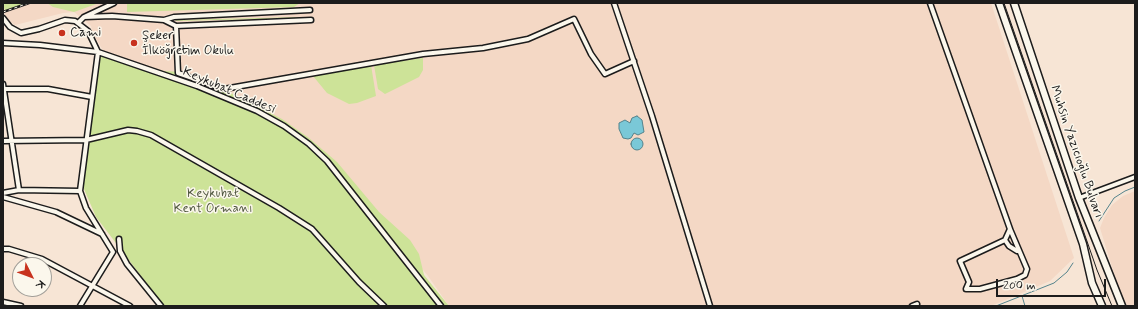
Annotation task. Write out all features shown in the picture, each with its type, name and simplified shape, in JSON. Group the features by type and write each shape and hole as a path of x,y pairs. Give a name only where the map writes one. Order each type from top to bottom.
{"highway":[{"name":"Muhsin Yazıcıoğlu Bulvarı","path":"999,3 1083,244 1092,283 1102,306"},
{"name":"Muhsin Yazıcıoğlu Bulvarı","path":"1014,3 1079,198 1122,306"}],"street":[{"path":"78,23 84,17 114,3"},
{"path":"614,3 634,60 710,306"},
{"path":"930,3 1010,229 1017,250 1026,269 1024,276 983,288 966,289 969,282 960,261 1005,240 1010,229"},
{"path":"84,17 112,16 164,20 174,17 310,10"},
{"path":"3,18 10,27 21,33 40,29 65,20 78,23 88,31 98,52 80,191 86,208 112,249 112,253 80,306"},
{"path":"178,73 224,89 423,54 483,48 528,39 574,18 591,54 605,74 634,60"},
{"path":"164,20 176,26 311,20"},
{"path":"176,26 178,73 180,80"},
{"name":"Keykubat Caddesi","path":"3,43 40,45 98,52 180,80 266,115 309,144 327,162 441,306"},
{"path":"3,84 19,190"},
{"path":"3,89 48,89 92,97"},
{"path":"3,141 12,139 86,140 131,130 146,133 164,142 312,229 359,282 384,306"},
{"path":"1079,198 1135,177"},
{"path":"3,193 19,190 80,191"},
{"path":"3,196 56,212 104,236"},
{"path":"119,238 120,249 127,264 161,306"},
{"path":"1005,240 1012,248 1017,250"},
{"path":"3,249 9,249 42,259 130,306"},
{"path":"3,302 21,306"},
{"path":"912,306 917,304"}],"shaded area":[{"path":"3,3 991,3 1074,258 1050,281 991,306 449,306 428,276 366,201 301,132 235,95 104,52 93,34 91,26 74,12 63,13 15,25 8,20 3,10"},
{"path":"1135,191 1135,306 1124,306 1100,228 1112,205 1123,196"}],"green space":[{"path":"3,3 26,3 5,11"},
{"path":"47,3 99,3 74,12 53,7"},
{"path":"127,3 300,3 294,7 127,12"},
{"path":"301,18 176,21 176,20"},
{"name":"Keykubat Kent Ormanı","path":"104,52 163,71 185,72 223,87 229,92 282,119 309,138 337,162 379,212 410,240 419,254 424,275 449,306 164,306 96,217 84,189 83,183 100,57"},
{"path":"423,58 423,70 419,77 385,94 378,89 374,65"},
{"path":"371,65 376,96 357,103 349,104 327,93 313,76"}],"water":[{"path":"637,116 642,120 644,132 638,135 634,133 631,138 628,139 623,138 619,129 619,123 625,120 630,123 632,118"},
{"path":"635,138 639,138 643,144 639,150 635,150 631,146 631,142"}],"waterway":[{"path":"1099,221 1114,198 1135,187"},
{"path":"996,306 1054,283 1067,272 1073,263"},
{"path":"1022,296 1025,306"}],"tram line":[{"path":"1004,3 1097,270 1112,306"}],"railway":[{"path":"3,12 29,3"}],"place":[{"name":"Cami","path":"62,33"},
{"name":"Şeker İlköğretim Okulu","path":"134,43"}]}
